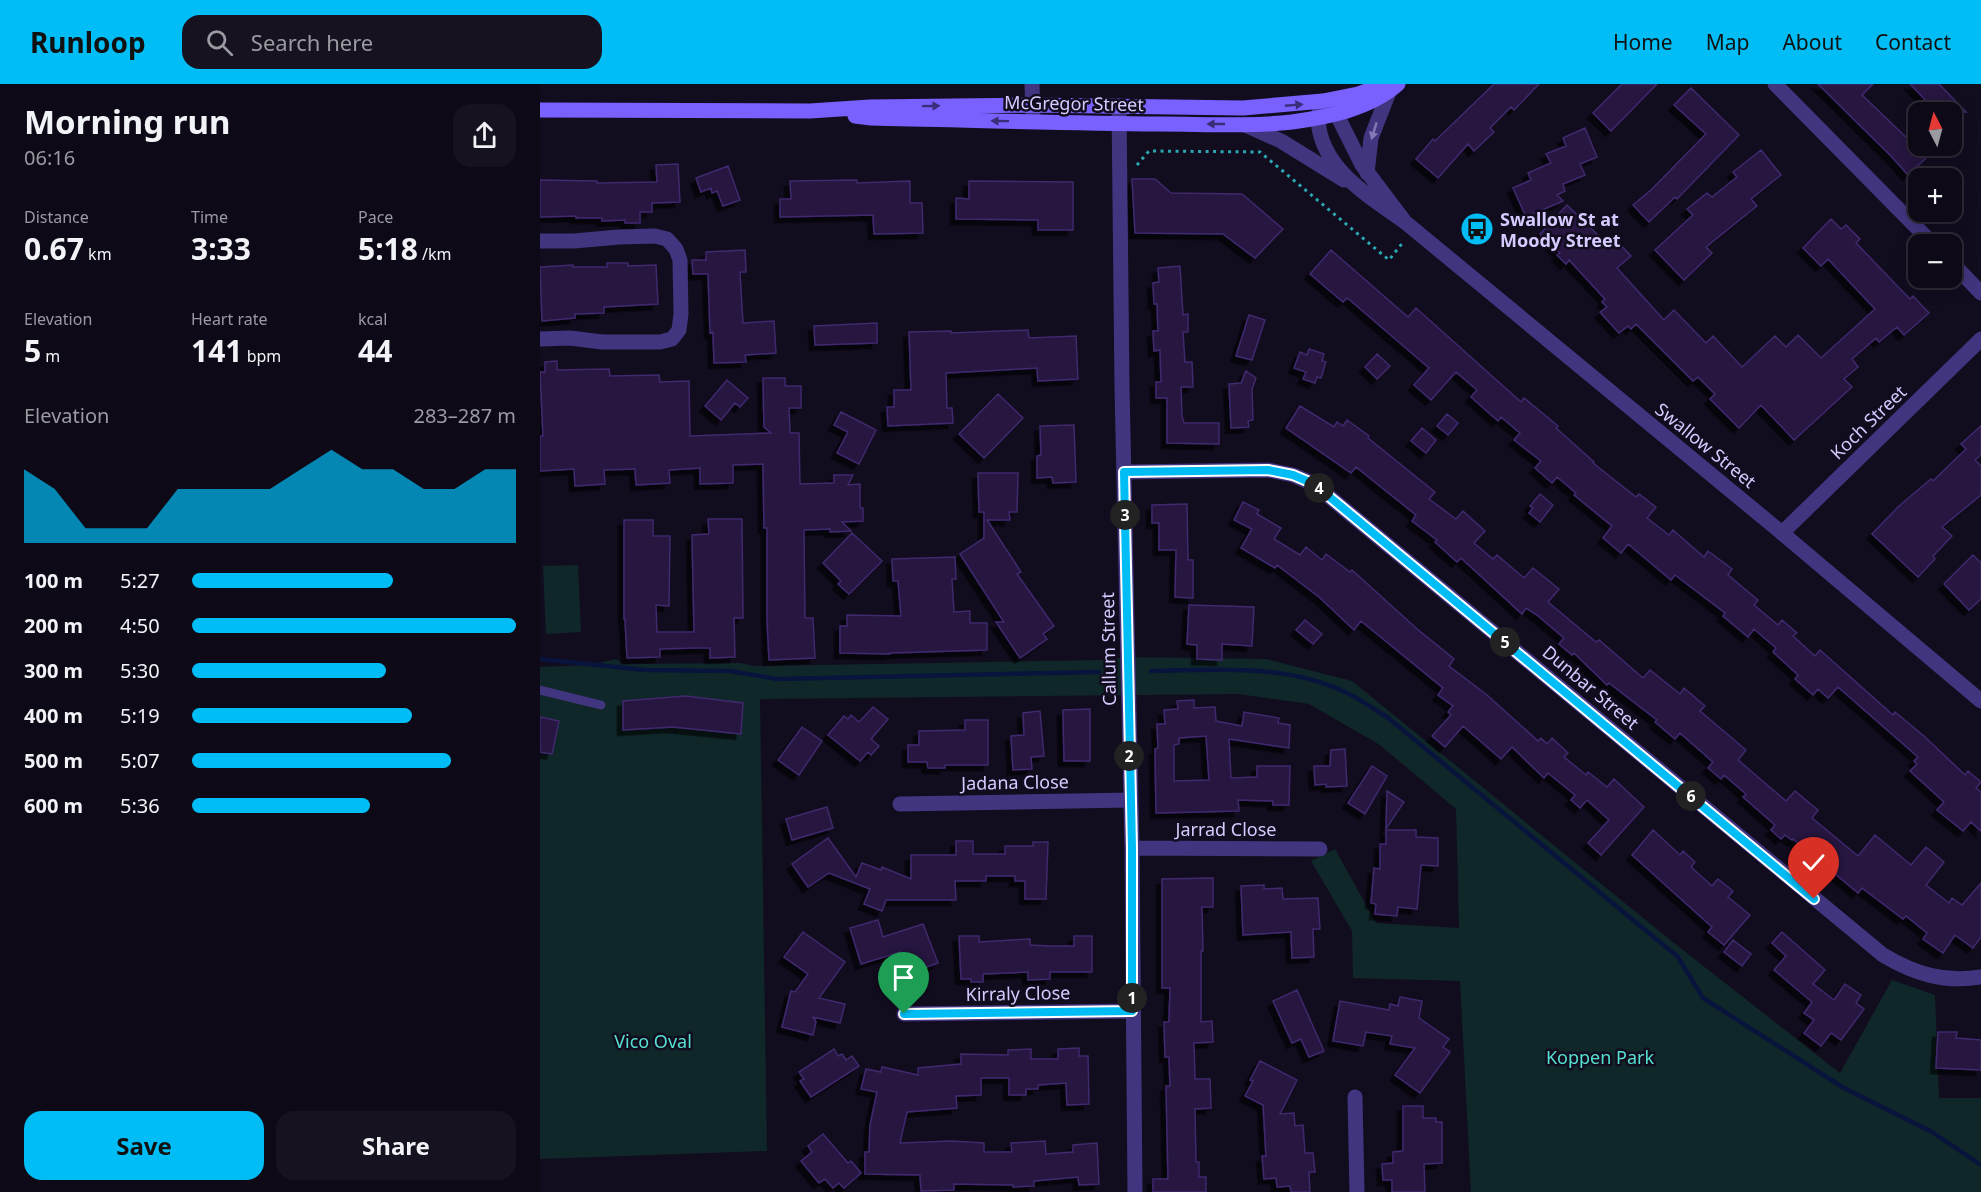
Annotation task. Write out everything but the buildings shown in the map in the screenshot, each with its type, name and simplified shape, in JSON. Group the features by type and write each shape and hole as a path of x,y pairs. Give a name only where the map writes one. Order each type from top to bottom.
{"main road":[{"name":"McGregor Street","path":"810,111 871,118 1242,124 1290,122 1336,113 1367,103 1391,87"},
{"name":"McGregor Street","path":"540,110 810,111 870,107 1032,105 1243,108 1323,101 1391,87"}],"street":[{"path":"1032,84 1033,121"},
{"path":"1775,84 1924,234"},
{"path":"1368,173 1371,138 1391,87"},
{"path":"1318,117 1323,101"},
{"name":"Swallow Street","path":"1323,101 1336,113 1354,153 1409,226"},
{"name":"Callum Street","path":"1119,106 1132,848 1135,1192"},
{"name":"Swallow Street","path":"1318,117 1324,143 1330,154 1359,190 1409,226 1782,533 1981,701"},
{"path":"1242,124 1265,133 1298,151 1359,190"},
{"path":"540,241 655,236 667,239 676,249 680,260 681,314 679,330 672,339 660,342 540,339"},
{"path":"1962,273 1981,293"},
{"name":"Koch Street","path":"1782,533 1981,339"},
{"name":"Dunbar Street","path":"1124,472 1268,470 1293,475 1314,484 1883,956 1904,968 1928,975 1953,979 1981,977"},
{"name":"Jadana Close","path":"900,804 1130,800"},
{"name":"Jarrad Close","path":"1132,848 1320,849"},
{"name":"Kirraly Close","path":"904,1014 1132,1011"},
{"path":"1355,1097 1358,1192"}],"lane":[{"path":"540,690 601,705"}],"path":[{"path":"1137,171 1137,164 1149,151 1260,152 1389,260 1409,226"}],"green space":[{"path":"578,565 581,632 546,634 543,566"},
{"path":"1127,657 1266,659 1352,681 1674,943 1840,1073 1892,980 1935,995 1939,1098 1981,1098 1981,1192 1471,1192 1460,981 1353,978 1352,931 1311,861 1335,849 1376,923 1459,928 1456,809 1380,745 1309,704 1238,694 760,699 767,1151 540,1159 540,667 591,665 616,659 623,664 740,663 755,666 1102,660"}],"waterway":[{"path":"540,659 645,670 730,671 777,679 1099,672"},
{"path":"1151,671 1251,670 1300,677 1324,683 1347,693 1387,717 1678,957 1703,998 1844,1088 1932,1132 1981,1165"}],"place":[{"name":"Swallow St at Moody Street","path":"1477,229"}],"route":[{"path":"904,1014 1132,1011 1132,848 1124,472 1268,470 1293,475 1314,484 1814,899"}],"park label":[{"name":"Vico Oval","path":"653,1041"},
{"name":"Koppen Park","path":"1600,1057"}]}
